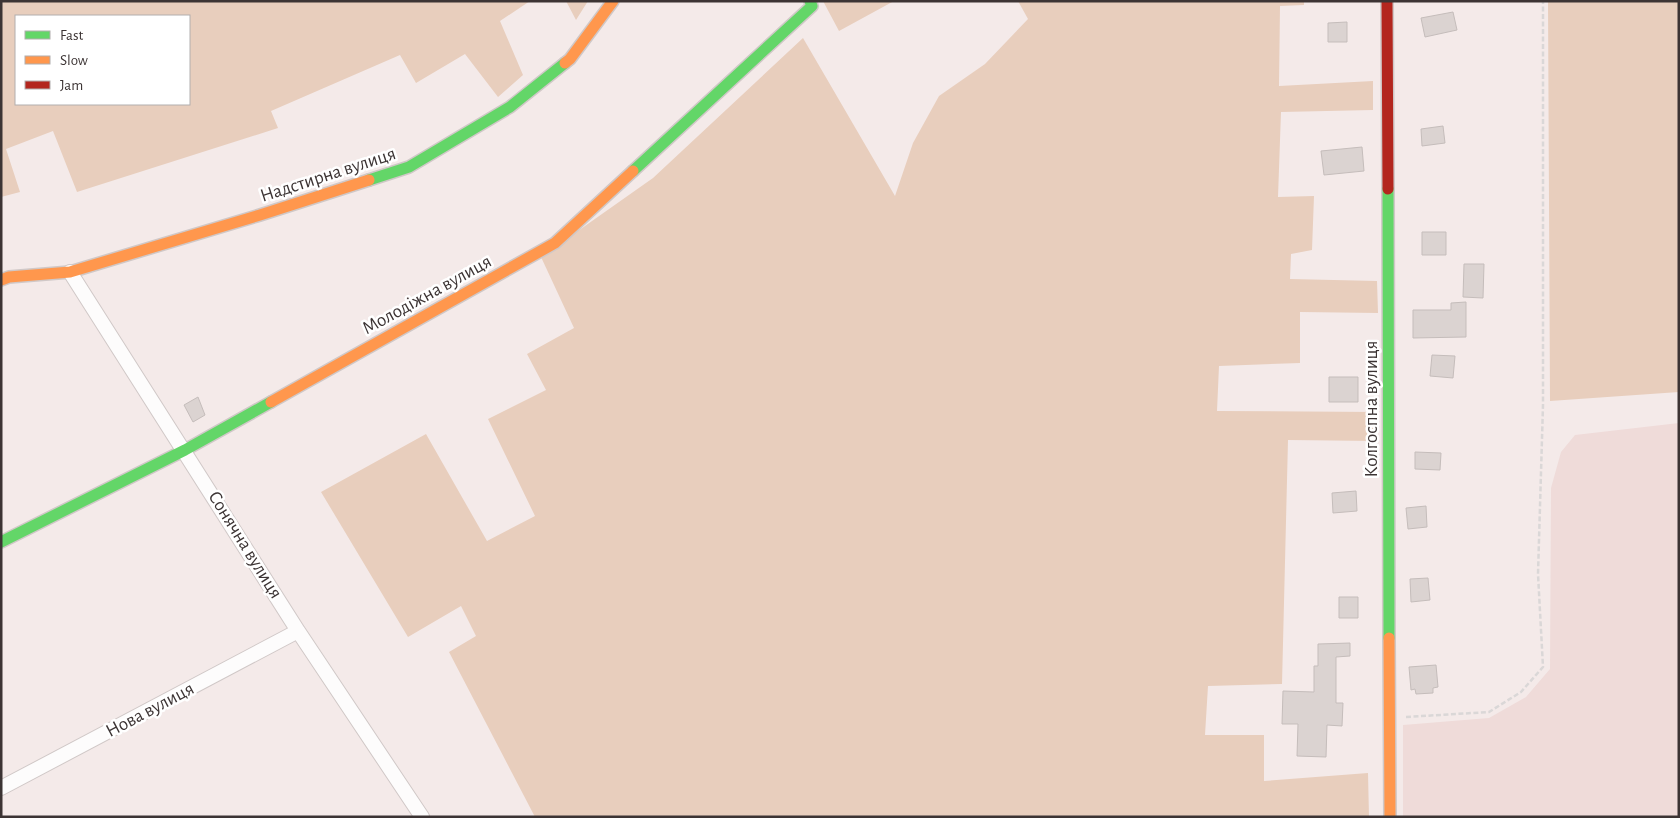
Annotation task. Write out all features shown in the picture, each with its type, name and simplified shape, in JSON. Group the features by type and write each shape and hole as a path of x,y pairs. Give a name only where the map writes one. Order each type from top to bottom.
{"street":[{"name":"Надстирна вулиця","path":"1,280 9,277 70,272 260,215 409,167 510,107 570,59 612,1"},
{"name":"Молодіжна вулиця","path":"1,542 185,450 555,243 812,6 810,1"},
{"name":"Колгоспна вулиця","path":"1388,1 1390,817"},
{"name":"Сонячна вулиця","path":"70,272 185,450 298,631 422,817"},
{"name":"Нова вулиця","path":"1,788 298,631"}],"path":[{"path":"1390,718 1489,712 1521,692 1542,667 1538,574 1543,405 1542,1"}],"shaded area":[{"path":"1,1 530,1 500,21 523,75 498,97 465,54 416,83 400,55 271,111 278,128 77,192 53,131 6,149 20,192 1,197"},
{"path":"566,1 588,1 576,20"},
{"path":"823,1 894,1 839,31"},
{"path":"1018,1 1304,1 1304,5 1280,6 1279,86 1373,81 1373,110 1281,112 1278,197 1314,196 1312,250 1291,254 1290,279 1377,281 1378,313 1300,312 1300,363 1219,366 1217,411 1375,412 1375,441 1288,440 1282,684 1208,686 1205,735 1264,735 1264,781 1368,773 1369,817 535,817 449,652 476,636 461,606 408,637 321,492 426,434 487,541 535,516 488,419 546,390 527,354 574,328 541,257 653,178 803,38 895,196 913,143 939,96 985,64 1028,19"},
{"path":"1548,1 1679,1 1679,392 1550,401"},
{"path":"1679,423 1679,817 1403,817 1403,725 1489,718 1526,697 1550,669 1551,488 1561,452 1575,435"}],"building":[{"path":"1453,12 1457,30 1425,37 1421,18"},
{"path":"1347,22 1347,42 1328,42 1328,23"},
{"path":"1443,126 1445,143 1422,146 1421,129"},
{"path":"1362,147 1364,171 1324,175 1321,151"},
{"path":"1422,232 1446,232 1446,255 1422,255"},
{"path":"1464,264 1484,264 1483,298 1463,297"},
{"path":"1466,302 1466,337 1413,338 1413,310 1451,310 1451,303"},
{"path":"1432,355 1455,356 1453,378 1430,376"},
{"path":"1329,377 1358,377 1358,402 1329,402"},
{"path":"198,397 205,415 193,422 184,405"},
{"path":"1415,452 1441,453 1440,470 1415,469"},
{"path":"1356,491 1357,511 1333,513 1332,493"},
{"path":"1426,506 1427,527 1408,529 1406,508"},
{"path":"1428,578 1430,600 1411,602 1410,579"},
{"path":"1339,597 1358,597 1358,618 1339,618"},
{"path":"1350,643 1350,656 1336,657 1336,703 1343,703 1342,726 1327,725 1326,757 1297,756 1298,724 1282,724 1283,691 1314,692 1314,666 1318,666 1318,644"},
{"path":"1436,665 1438,687 1433,688 1433,693 1416,694 1415,689 1411,690 1409,667"}],"traffic: fast":[{"path":"633,171 812,6 810,1"},
{"path":"369,180 409,167 510,107 565,63"},
{"path":"1388,189 1389,638"},
{"path":"1,542 185,450 271,402"}],"traffic: slow":[{"path":"565,63 570,59 613,1"},
{"path":"271,402 555,243 633,171"},
{"path":"1,280 9,277 70,272 369,180"},
{"path":"1389,638 1390,817"}],"traffic: jam":[{"path":"1387,1 1388,189"}]}
